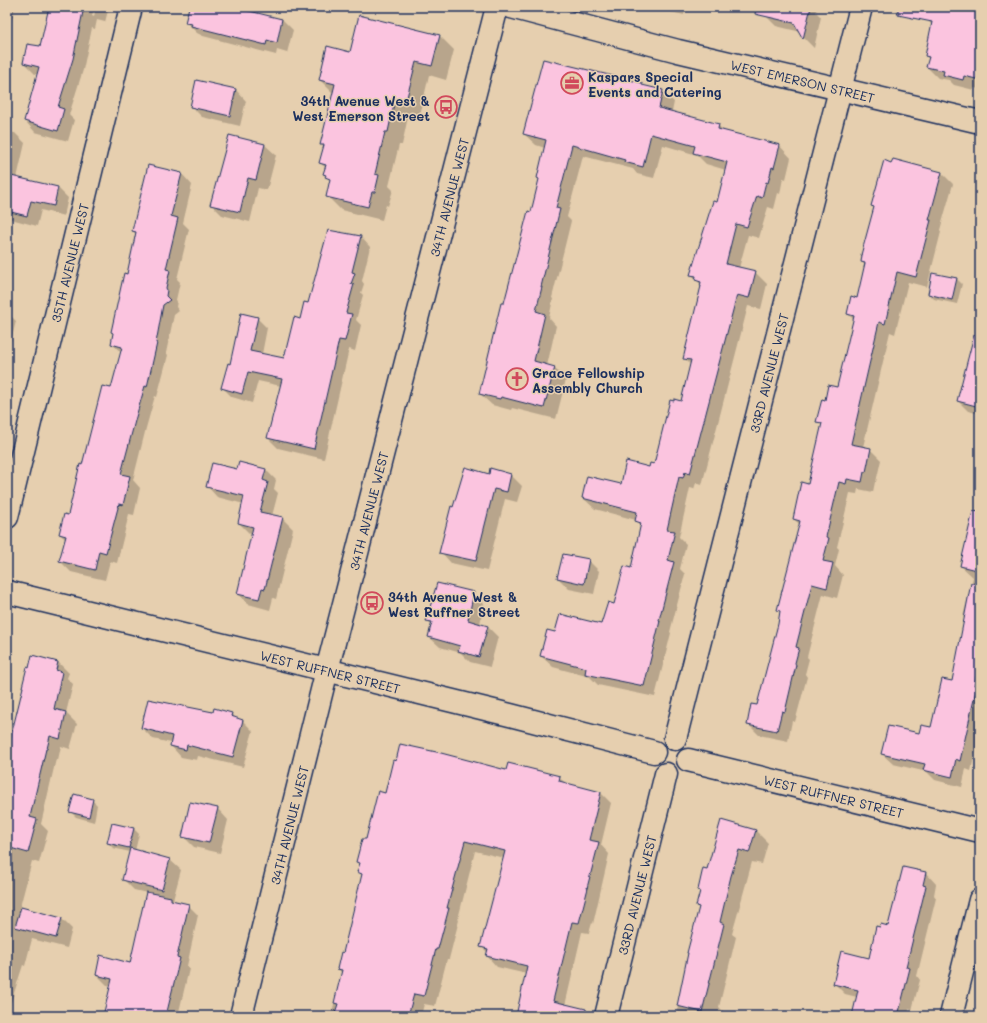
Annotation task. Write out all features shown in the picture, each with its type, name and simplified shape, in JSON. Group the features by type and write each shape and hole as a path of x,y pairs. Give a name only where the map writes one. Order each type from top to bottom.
{"street":[{"name":"35TH AVENUE WEST","path":"7,517 131,7"},
{"name":"34TH AVENUE WEST","path":"242,1016 328,670 497,7"},
{"name":"WEST EMERSON STREET","path":"511,7 678,51 980,122"},
{"name":"33RD AVENUE WEST","path":"675,739 861,7"},
{"name":"WEST RUFFNER STREET","path":"7,592 510,715 654,752"},
{"path":"667,739 675,739 684,744 688,750 688,760 685,767 681,771 676,774 666,774 659,770 653,761 654,752 657,744 667,739"},
{"name":"WEST RUFFNER STREET","path":"688,760 980,830"},
{"name":"33RD AVENUE WEST","path":"606,1016 666,774"},
{"path":"980,830 980,841"},
{"path":"951,1016 980,900"}],"building":[{"path":"49,7 84,7 73,59 58,107 64,109 58,131 24,121 39,67 23,63 27,44 40,46"},
{"path":"189,7 233,7 282,19 277,43 267,40 266,45 191,26 192,24 185,23"},
{"path":"756,7 811,7 803,39 794,23 755,14"},
{"path":"898,7 980,7 980,80 964,76 963,80 943,75 944,71 926,67 929,57 925,56 932,22 898,15"},
{"path":"359,15 440,35 432,66 416,62 406,101 395,99 388,132 385,132 375,174 379,175 375,192 372,192 368,207 326,197 330,179 325,177 326,175 323,174 326,165 319,163 324,145 320,145 335,84 319,80 327,46 350,52"},
{"path":"543,59 642,83 642,85 663,90 659,108 719,124 718,129 780,145 774,168 772,167 762,198 757,196 747,227 736,224 726,264 756,271 749,298 737,295 690,474 685,472 683,478 679,477 667,530 675,531 668,560 674,562 644,686 585,674 586,668 540,656 547,630 555,632 560,614 601,624 608,602 614,604 624,566 631,568 641,523 635,521 637,512 582,498 587,476 621,484 626,461 649,467 650,463 654,464 670,400 674,401 674,399 681,401 691,360 683,359 701,282 695,280 696,276 690,275 713,201 717,202 727,162 693,153 695,146 651,134 643,167 624,162 625,160 572,145 556,208 560,209 536,311 545,314 534,361 555,367 544,408 501,397 500,399 479,394 501,303 504,303 528,211 531,212 539,179 537,178 546,140 523,134"},
{"path":"196,80 236,89 230,116 190,107"},
{"path":"229,135 265,144 256,180 248,178 240,212 210,205"},
{"path":"893,159 942,172 916,277 897,272 885,324 879,322 851,444 871,448 866,472 864,472 862,482 847,479 846,484 839,482 826,537 829,538 823,561 833,563 827,588 812,584 796,647 799,648 785,712 782,711 777,731 747,725 751,704 757,705 778,624 780,611 777,610 800,521 793,519 801,482 808,484 822,423 816,422 822,399 825,400 828,385 837,387 854,316 847,314 851,296 857,298 865,263 861,262 861,255 874,207 871,206 884,160 891,163"},
{"path":"148,165 182,173 171,216 178,218 166,269 170,270 166,288 166,296 170,300 163,305 157,343 147,387 145,386 121,474 130,476 123,505 119,504 106,553 99,551 95,570 59,561 66,536 59,534 64,514 68,515 80,464 82,465 102,386 111,388 122,347 111,344 113,333 111,332 124,273 127,274 136,232 132,231"},
{"path":"7,175 58,187 54,206 31,201 27,216 7,211"},
{"path":"328,230 361,236 352,272 355,273 351,284 354,284 346,313 352,314 345,341 339,340 314,449 267,438 282,379 248,372 242,394 221,388 228,363 230,364 241,313 258,317 250,351 284,358 294,317 300,319 304,302 308,303"},
{"path":"932,273 957,278 952,300 928,294"},
{"path":"974,335 980,336 980,407 957,401"},
{"path":"239,462 266,469 263,480 268,482 260,512 283,517 265,589 262,588 259,599 237,594 253,527 238,523 244,496 206,487 212,463 237,469"},
{"path":"465,467 489,474 490,468 511,474 507,492 494,489 476,561 439,553 451,506 453,507"},
{"path":"973,511 980,512 980,571 960,566"},
{"path":"563,554 589,559 584,584 557,578"},
{"path":"437,583 474,592 468,620 488,626 479,657 458,651 460,646 428,637 432,622 426,621"},
{"path":"971,583 980,584 980,663 974,685 977,686 960,761 956,759 952,777 923,770 925,764 881,754 888,726 919,733 921,725 931,727 942,679 952,681"},
{"path":"32,655 58,662 56,670 62,672 54,709 66,712 60,739 50,736 46,749 30,817 37,819 28,853 7,847 7,752 27,667 29,668"},
{"path":"148,699 213,712 214,708 232,713 231,716 243,720 233,757 187,745 186,750 170,746 172,736 141,728"},
{"path":"400,744 506,770 508,763 560,776 559,781 601,792 589,840 599,842 579,923 572,922 553,1001 586,1009 586,1016 516,1016 527,966 486,956 488,949 480,947 505,851 465,841 447,908 449,908 438,949 436,949 424,996 414,994 408,1016 334,1016 338,1004 334,1003 342,970 337,969 341,952 343,953 362,874 357,872 360,863 356,862 362,839 366,839 378,791 385,793 393,760 396,761"},
{"path":"74,794 93,799 89,817 69,812"},
{"path":"190,802 218,808 209,843 182,837"},
{"path":"721,820 756,830 749,853 739,850 731,876 720,922 724,924 702,1012 677,1006 687,953 699,907 696,906 700,891 698,890 703,868 707,869"},
{"path":"112,823 134,828 129,848 107,843"},
{"path":"130,848 170,859 162,890 122,880"},
{"path":"903,867 926,872 923,885 926,886 906,967 910,968 898,1016 852,1016 858,990 833,984 841,951 869,958 876,926 880,927 881,924 888,926"},
{"path":"146,892 171,897 171,900 189,904 177,957 180,958 166,1016 103,1016 112,979 96,975 100,955 130,963"},
{"path":"21,907 62,918 56,938 15,927"}],"place":[{"name":"Kaspars Special Events and Catering","path":"572,83"},
{"name":"34th Avenue West & West Emerson Street","path":"446,107"},
{"name":"Grace Fellowship Assembly Church","path":"517,379"},
{"name":"34th Avenue West & West Ruffner Street","path":"372,603"}]}
